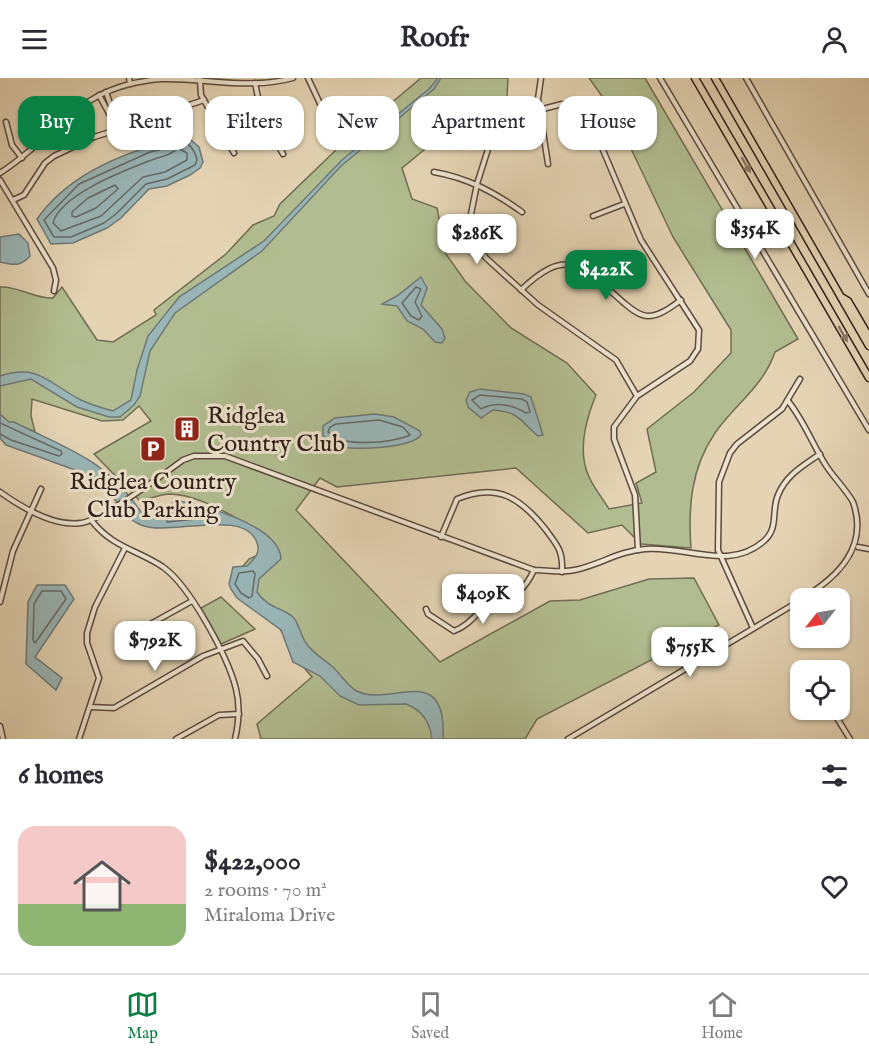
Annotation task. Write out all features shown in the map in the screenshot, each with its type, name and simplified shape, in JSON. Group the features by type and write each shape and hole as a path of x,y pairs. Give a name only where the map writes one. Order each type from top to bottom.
{"highway":[{"path":"695,78 869,378"},
{"path":"715,78 869,346"},
{"path":"840,296 848,301 869,337"}],"street":[{"path":"129,78 130,84"},
{"path":"0,173 22,158 80,104 130,84 172,78 255,83 277,82 293,78"},
{"path":"308,78 316,96"},
{"path":"538,96 541,78"},
{"path":"660,78 869,430"},
{"path":"746,78 869,294"},
{"path":"200,80 200,91 204,100 234,153"},
{"path":"255,83 262,117 283,154"},
{"path":"106,92 108,96"},
{"path":"99,95 107,110"},
{"path":"193,104 204,100"},
{"path":"546,107 562,104 577,110 584,118 600,143 641,240 699,330 698,350 684,365 637,396 616,423 614,435 635,495 638,550"},
{"path":"6,122 12,145 22,158"},
{"path":"13,200 24,195 48,161 94,137 107,133"},
{"path":"489,150 477,184 469,224 472,239 486,258 521,290 561,322 616,360 637,396"},
{"path":"546,150 548,164"},
{"path":"434,172 477,184 522,212"},
{"path":"0,180 55,275 54,291"},
{"path":"593,216 624,204"},
{"path":"521,290 544,269 565,264 589,274 627,305 647,316 660,314 681,300"},
{"path":"753,628 721,556 717,529 721,473 737,444 778,412 788,401 800,379"},
{"path":"788,401 802,418 820,454 860,515 862,531 858,547 850,562 835,577 818,588"},
{"path":"0,492 32,511 65,522 79,524 111,510 189,458 225,456 534,570 562,572 583,568 627,551 648,548 721,556 748,551 767,538 775,523 774,512 778,495 787,478 820,454"},
{"path":"0,602 14,551 41,489"},
{"path":"441,537 457,500 488,492 504,494 527,508 552,538 562,553 562,572"},
{"path":"91,520 106,538 164,568 180,583 192,601 220,649 236,688 239,714 236,739"},
{"path":"858,547 869,549"},
{"path":"79,739 99,678 87,643 87,633 95,607 125,548"},
{"path":"426,609 428,614 454,631 462,628 485,607 525,589 534,570"},
{"path":"147,626 192,601"},
{"path":"568,739 790,606"},
{"path":"90,707 114,708 203,656 243,641 267,676"},
{"path":"176,739 219,715 239,714"},
{"path":"838,720 850,739"},
{"path":"0,726 3,739"}],"green space":[{"path":"421,78 508,78 507,96 411,96 411,150 424,150 402,168 412,199 437,208 446,254 465,281 511,328 567,363 596,395 584,435 585,467 609,509 642,503 636,483 656,472 647,429 694,392 731,353 731,330 673,237 632,150 657,150 657,98 798,339 775,352 756,385 723,423 707,446 693,488 690,518 691,548 641,544 622,525 588,533 516,468 337,487 320,478 296,510 440,662 550,601 580,600 649,579 694,578 719,625 537,719 525,739 261,739 257,724 312,677 291,653 292,648 264,603 238,572 249,559 260,554 257,529 203,502 180,495 161,495 140,501 94,454 151,421 139,406 123,420 102,421 32,399 31,416 35,432 31,430 22,433 0,422 0,287 14,288 39,297 53,298 62,287 97,340 113,342 156,315 154,310 226,254 253,225 274,216 280,204 336,150 399,150 399,97"},
{"path":"589,78 645,78 656,96 602,96"},
{"path":"221,597 255,629 221,644 201,608"}],"water":[{"path":"438,78 441,78 434,89 426,96 420,96"},
{"path":"411,104 411,108 399,118 399,113"},
{"path":"193,142 199,147 203,162 200,168 190,175 167,186 149,189 121,218 107,228 73,243 51,244 37,219 48,205 61,192 91,171 139,150 193,150"},
{"path":"354,150 360,150 341,166 262,251 175,313 150,351 140,396 134,405 120,417 109,417 77,407 31,379 0,386 0,376 25,372 43,377 85,402 113,411 131,400 137,370 148,336 179,297 264,241"},
{"path":"19,234 28,243 30,256 16,264 0,262 0,237"},
{"path":"421,277 427,288 421,305 442,329 445,338 442,343 435,342 423,329 407,321 397,306 382,304 397,296"},
{"path":"480,389 524,394 531,397 543,435 538,436 519,418 502,411 493,410 481,418 468,407 466,400 470,392"},
{"path":"0,414 9,422 14,422 69,449 101,468 129,496 143,515 159,517 175,500 220,512 268,536 277,547 281,559 259,579 257,592 261,598 294,618 309,647 355,690 368,695 426,693 436,700 442,714 443,739 432,739 424,717 412,707 406,704 359,705 340,696 320,676 293,662 281,630 237,598 229,584 233,567 247,566 257,553 257,543 250,532 238,527 222,525 154,528 141,525 127,516 103,483 92,475 6,445 0,438"},
{"path":"375,414 394,417 420,431 421,435 395,446 356,448 336,445 329,442 323,435 323,426 335,418"},
{"path":"37,585 65,585 74,599 35,657 62,678 56,690 26,664 28,602"}],"place":[{"name":"Ridglea Country Club","path":"187,429"},
{"name":"Ridglea Country Club Parking","path":"153,449"}]}
